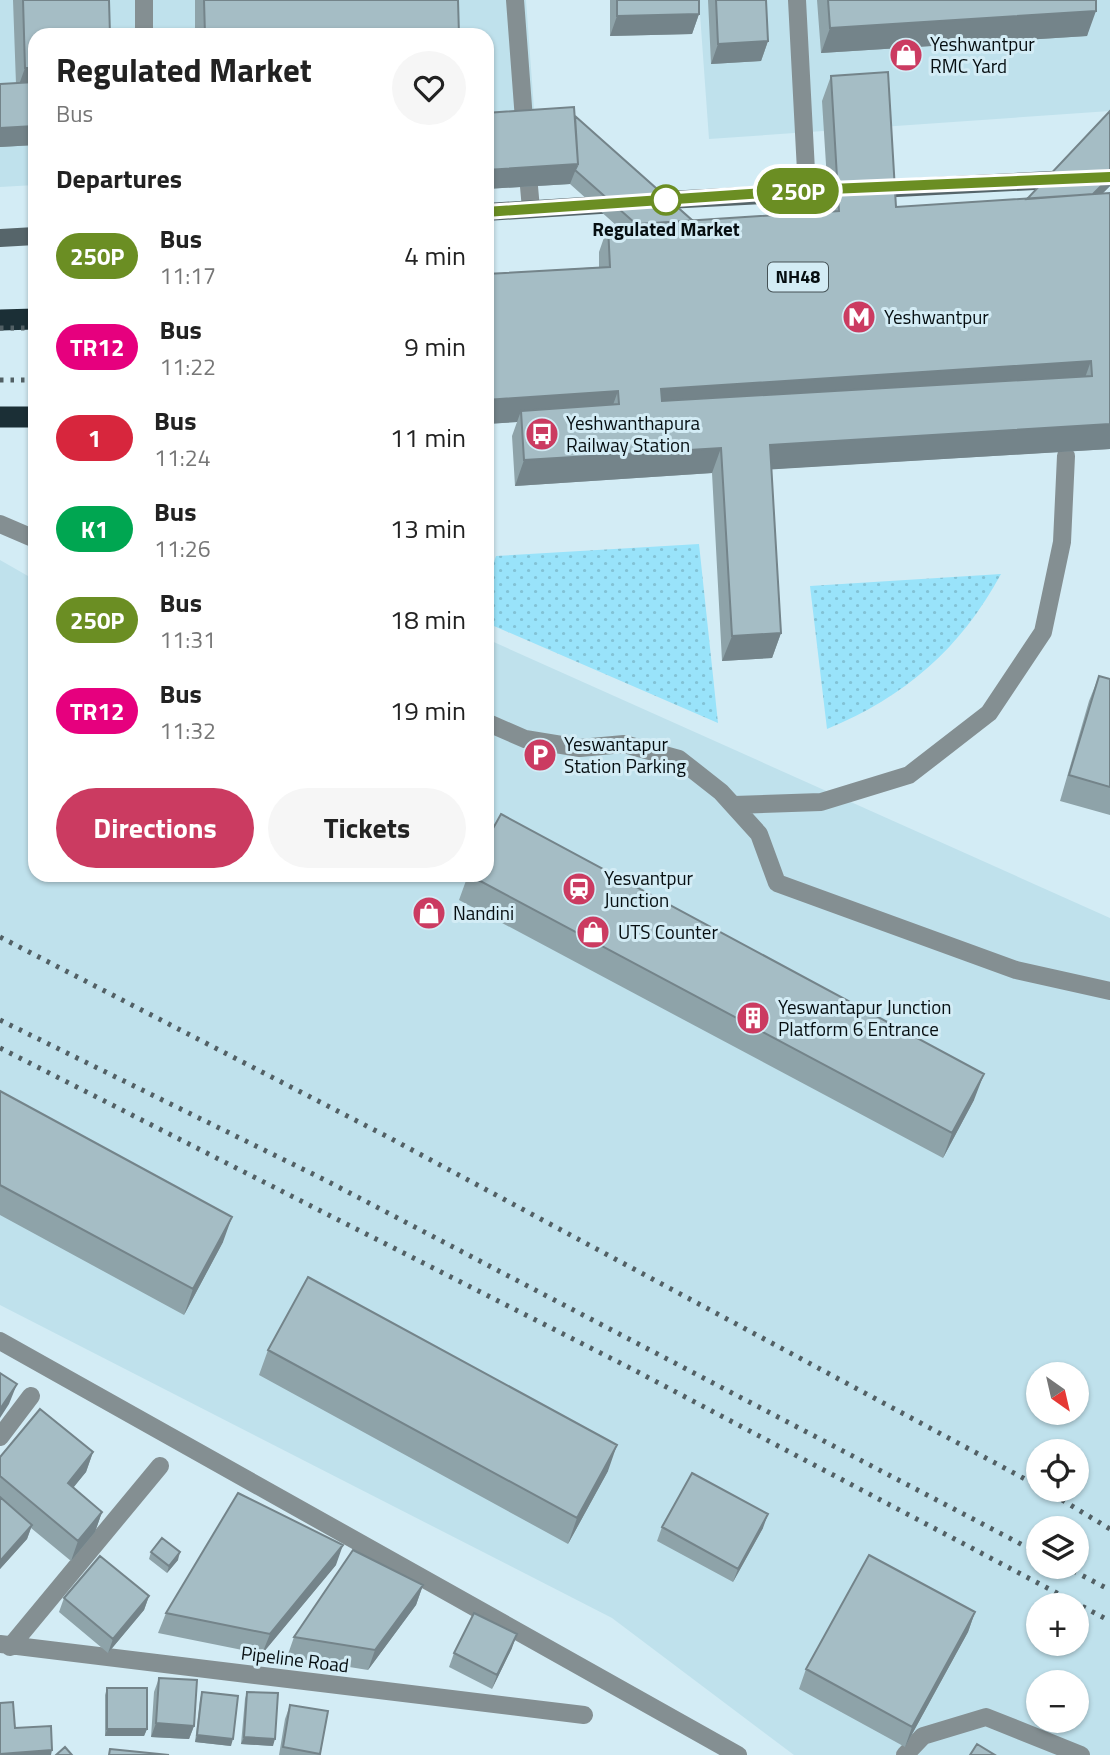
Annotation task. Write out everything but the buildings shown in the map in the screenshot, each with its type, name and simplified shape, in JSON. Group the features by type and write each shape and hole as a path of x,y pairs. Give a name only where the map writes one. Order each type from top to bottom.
{"highway":[{"path":"0,320 28,319"},
{"path":"0,417 28,417"}],"main road":[{"path":"494,211 807,190 1110,177"},
{"path":"0,238 28,236"}],"street":[{"path":"144,0 144,28"},
{"path":"515,0 531,209"},
{"path":"797,0 807,190"},
{"path":"734,805 821,802 909,775 989,713 1043,632 1062,542 1066,457"},
{"path":"0,524 28,536"},
{"path":"494,726 524,739 580,748 624,744 679,759 734,805 759,834 778,883 1016,970 1110,991"},
{"path":"0,1341 738,1755"},
{"path":"0,1437 31,1396"},
{"path":"5,1645 160,1466"},
{"name":"Pipeline Road","path":"5,1645 584,1715"},
{"path":"905,1755 923,1736 986,1717 1081,1755"}],"shaded area":[{"path":"0,0 526,0 537,150 494,153 494,28 28,28 28,185 0,187"},
{"name":"Yeshwantpur RMC Yard","path":"699,0 1110,0 1110,111 709,139"},
{"path":"699,544 718,723 494,626 496,556"},
{"path":"0,560 28,576 28,882 494,882 494,642 1110,918 1110,1755 794,1755 612,1618 0,1305"},
{"path":"1001,574 968,625 928,667 881,702 827,729 810,586"}],"railway":[{"path":"0,328 28,328"},
{"path":"0,380 28,380"},
{"path":"0,937 388,1137 1026,1480"},
{"path":"0,1020 325,1180 1026,1547"},
{"path":"0,1048 636,1371 1110,1621"},
{"path":"1065,1502 1110,1529"},
{"path":"1089,1579 1110,1590"}],"bus line":[{"name":"250P","path":"494,212 807,190 1110,177"}],"place":[{"name":"Yeshwantpur RMC Yard","path":"906,55"},
{"name":"Regulated Market","path":"666,200"},
{"name":"Yeshwantpur","path":"859,317"},
{"name":"Yeshwanthapura Railway Station","path":"542,434"},
{"name":"Yeswantapur Station Parking","path":"540,755"},
{"name":"Yesvantpur Junction","path":"579,889"},
{"name":"Nandini","path":"429,913"},
{"name":"UTS Counter","path":"593,932"},
{"name":"Yeswantapur Junction Platform 6 Entrance","path":"753,1018"}]}
